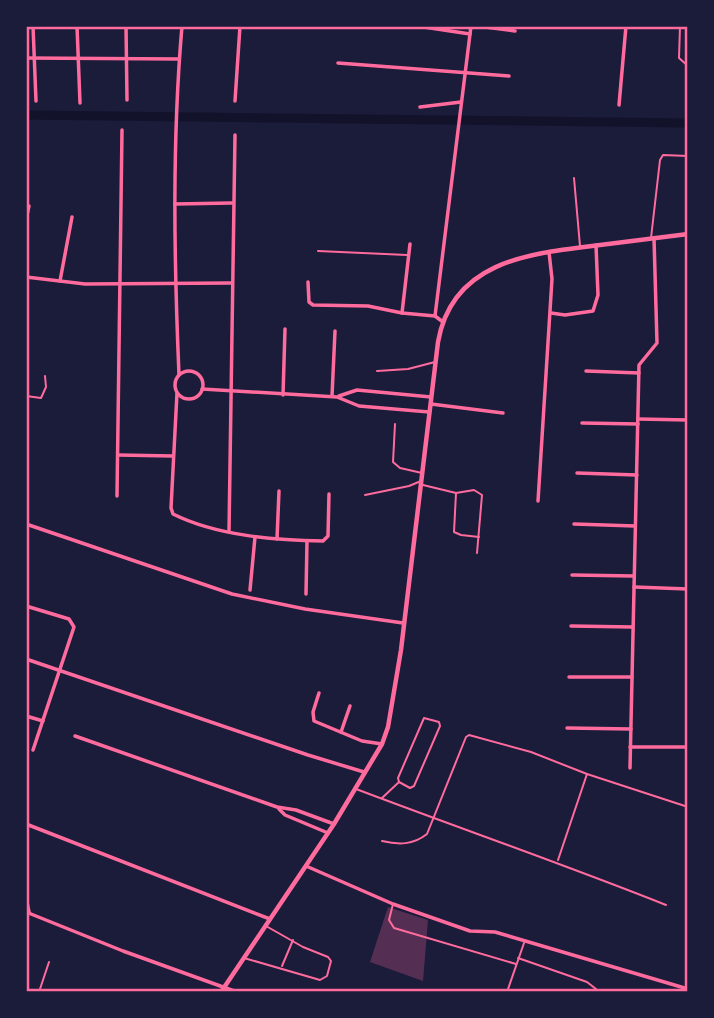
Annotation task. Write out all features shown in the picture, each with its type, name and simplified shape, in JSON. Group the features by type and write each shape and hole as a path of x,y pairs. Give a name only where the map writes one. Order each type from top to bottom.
{"street":[{"path":"33,26 36,101"},
{"path":"77,26 80,103"},
{"path":"126,26 127,100"},
{"path":"182,26 174,282 178,375 174,385 177,393 171,508 173,514 255,537 323,541 327,538 329,494"},
{"path":"235,101 240,26"},
{"path":"417,26 470,34"},
{"path":"435,316 471,26"},
{"path":"477,26 515,31"},
{"path":"619,105 626,26"},
{"path":"26,58 179,59"},
{"path":"338,63 509,76"},
{"path":"419,107 461,102"},
{"path":"117,496 122,130"},
{"path":"229,531 235,135"},
{"path":"175,204 233,202"},
{"path":"26,220 29,206"},
{"path":"60,281 72,217"},
{"path":"221,992 334,824 382,744 391,710 436,362 443,322 449,308 481,275 512,259 549,251 688,234"},
{"path":"630,768 639,365 657,343 653,238"},
{"path":"402,313 410,244"},
{"path":"551,313 565,316 593,311 598,295 596,245"},
{"path":"538,501 551,313 549,251"},
{"path":"26,277 85,284 232,284"},
{"path":"308,282 309,302 313,305 368,306 435,316 443,322"},
{"path":"283,395 285,329"},
{"path":"332,397 335,331"},
{"path":"177,393 189,400 197,397 202,389 201,377 196,372 188,370 178,375"},
{"path":"586,371 639,373"},
{"path":"202,389 332,397 357,390 431,397"},
{"path":"337,397 359,405 430,412"},
{"path":"431,404 503,412"},
{"path":"582,423 688,420"},
{"path":"118,455 173,456"},
{"path":"578,473 636,475"},
{"path":"277,539 279,491"},
{"path":"26,524 232,594 403,624"},
{"path":"574,524 635,526"},
{"path":"250,590 255,537"},
{"path":"306,594 307,541"},
{"path":"572,575 634,576"},
{"path":"634,587 688,589"},
{"path":"26,606 62,616 73,623 33,750"},
{"path":"570,626 633,627"},
{"path":"26,659 364,772"},
{"path":"569,677 632,677"},
{"path":"319,693 313,712 314,721 362,741 382,744"},
{"path":"341,732 350,706"},
{"path":"26,716 43,721"},
{"path":"568,728 631,729"},
{"path":"687,787 688,728"},
{"path":"75,736 277,807 296,810 334,824"},
{"path":"630,747 687,747"},
{"path":"277,807 285,815 328,833"},
{"path":"26,824 270,919"},
{"path":"306,866 393,904 470,931 495,932 688,989"},
{"path":"28,913 237,992"}],"lane":[{"path":"680,26 679,58 688,66"},
{"path":"653,238 660,160 663,155 688,156"},
{"path":"573,178 580,247"},
{"path":"318,251 408,255"},
{"path":"377,371 408,369 436,362"},
{"path":"26,396 41,398 46,387 45,376"},
{"path":"395,424 393,462 400,468 423,473"},
{"path":"365,495 422,483 456,493 474,490 482,495 477,553"},
{"path":"456,493 454,532 461,536 479,537"},
{"path":"381,799 399,782 398,778 424,719 436,720 440,726 414,786 410,788 399,782"},
{"path":"382,841 397,844 413,842 427,834 469,734 531,752 587,774 688,807"},
{"path":"557,861 587,774"},
{"path":"355,789 557,861 666,905"},
{"path":"26,894 28,913"},
{"path":"393,904 389,920 394,928 516,964"},
{"path":"244,958 320,980 328,974 329,958 265,926"},
{"path":"282,967 293,940"},
{"path":"507,992 525,940"},
{"path":"517,958 587,982 596,992"},
{"path":"39,992 50,962"}],"building":[{"path":"388,907 428,920 423,981 370,962"}],"waterway":[{"path":"26,115 688,123"}]}
